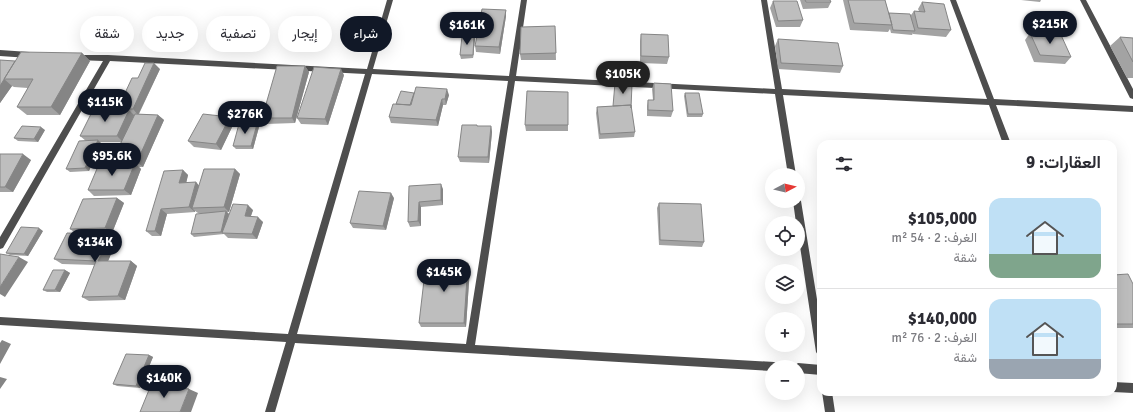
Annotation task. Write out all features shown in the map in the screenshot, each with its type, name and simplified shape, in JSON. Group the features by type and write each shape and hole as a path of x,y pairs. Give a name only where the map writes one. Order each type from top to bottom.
{"street":[{"path":"270,412 390,0"},
{"path":"470,349 524,0"},
{"path":"764,0 791,168"},
{"path":"953,0 1005,140"},
{"path":"1084,0 1133,96"},
{"path":"0,53 38,55"},
{"path":"69,56 1133,109"},
{"path":"0,245 108,58"},
{"path":"798,208 817,327"},
{"path":"0,321 765,366"},
{"path":"805,369 817,370"},
{"path":"1117,387 1133,388"},
{"path":"828,396 830,412"}],"building":[{"path":"805,0 830,0 831,2 806,2"},
{"path":"848,0 885,0 892,25 854,23"},
{"path":"773,1 797,1 803,20 778,21"},
{"path":"922,2 944,4 951,30 918,28 914,11 925,12"},
{"path":"482,9 506,10 499,47 475,46"},
{"path":"889,13 910,14 915,31 893,30"},
{"path":"555,26 556,53 520,54 521,27"},
{"path":"1030,33 1061,35 1071,57 1040,55"},
{"path":"641,34 668,35 669,57 641,56"},
{"path":"462,36 474,36 473,55 460,55"},
{"path":"1120,37 1133,38 1133,62"},
{"path":"778,39 838,43 843,66 781,63"},
{"path":"21,52 82,53 51,107 17,107 33,79 4,79"},
{"path":"0,60 15,61 0,86"},
{"path":"145,63 154,63 133,109 92,109 100,92 125,93 132,78 138,78"},
{"path":"277,66 305,66 292,118 262,118"},
{"path":"314,67 341,69 325,119 297,118"},
{"path":"615,83 632,84 631,108 631,105 613,106"},
{"path":"654,83 671,84 673,111 648,110 648,100 654,100"},
{"path":"416,87 447,89 445,99 442,99 436,120 389,117 393,104 411,105"},
{"path":"401,91 414,93 410,105 396,104"},
{"path":"527,91 568,92 568,125 525,125"},
{"path":"685,93 699,93 703,114 688,114"},
{"path":"631,105 635,132 600,134 597,107"},
{"path":"93,110 129,110 117,136 80,136"},
{"path":"135,114 158,115 137,162 112,161"},
{"path":"203,114 230,117 216,144 188,141"},
{"path":"239,124 257,124 251,146 233,146"},
{"path":"462,125 491,126 488,157 458,157"},
{"path":"22,126 41,127 34,139 14,138"},
{"path":"98,140 85,168 66,169 79,141"},
{"path":"0,154 23,154 5,187 0,187"},
{"path":"135,163 124,190 88,190 99,164"},
{"path":"204,169 235,169 224,207 192,208"},
{"path":"183,170 179,183 196,182 189,207 161,209 155,231 146,231 164,171"},
{"path":"441,184 441,200 419,202 418,221 408,222 409,186"},
{"path":"359,191 391,193 383,226 350,223"},
{"path":"117,198 105,228 70,229 83,199"},
{"path":"659,203 701,204 704,242 660,240"},
{"path":"233,204 248,205 245,216 258,217 252,234 222,233"},
{"path":"226,211 221,232 191,234 196,214"},
{"path":"21,227 39,228 24,254 6,253"},
{"path":"67,233 111,235 98,261 131,261 118,296 82,297 96,261 54,259"},
{"path":"0,254 19,257 0,287"},
{"path":"426,263 468,263 464,323 419,323"},
{"path":"53,270 65,270 55,290 43,290"},
{"path":"1128,274 1133,284 1133,324 1117,324 1117,275"},
{"path":"126,354 149,355 136,386 113,384"},
{"path":"151,385 189,389 180,412 140,412"}]}
